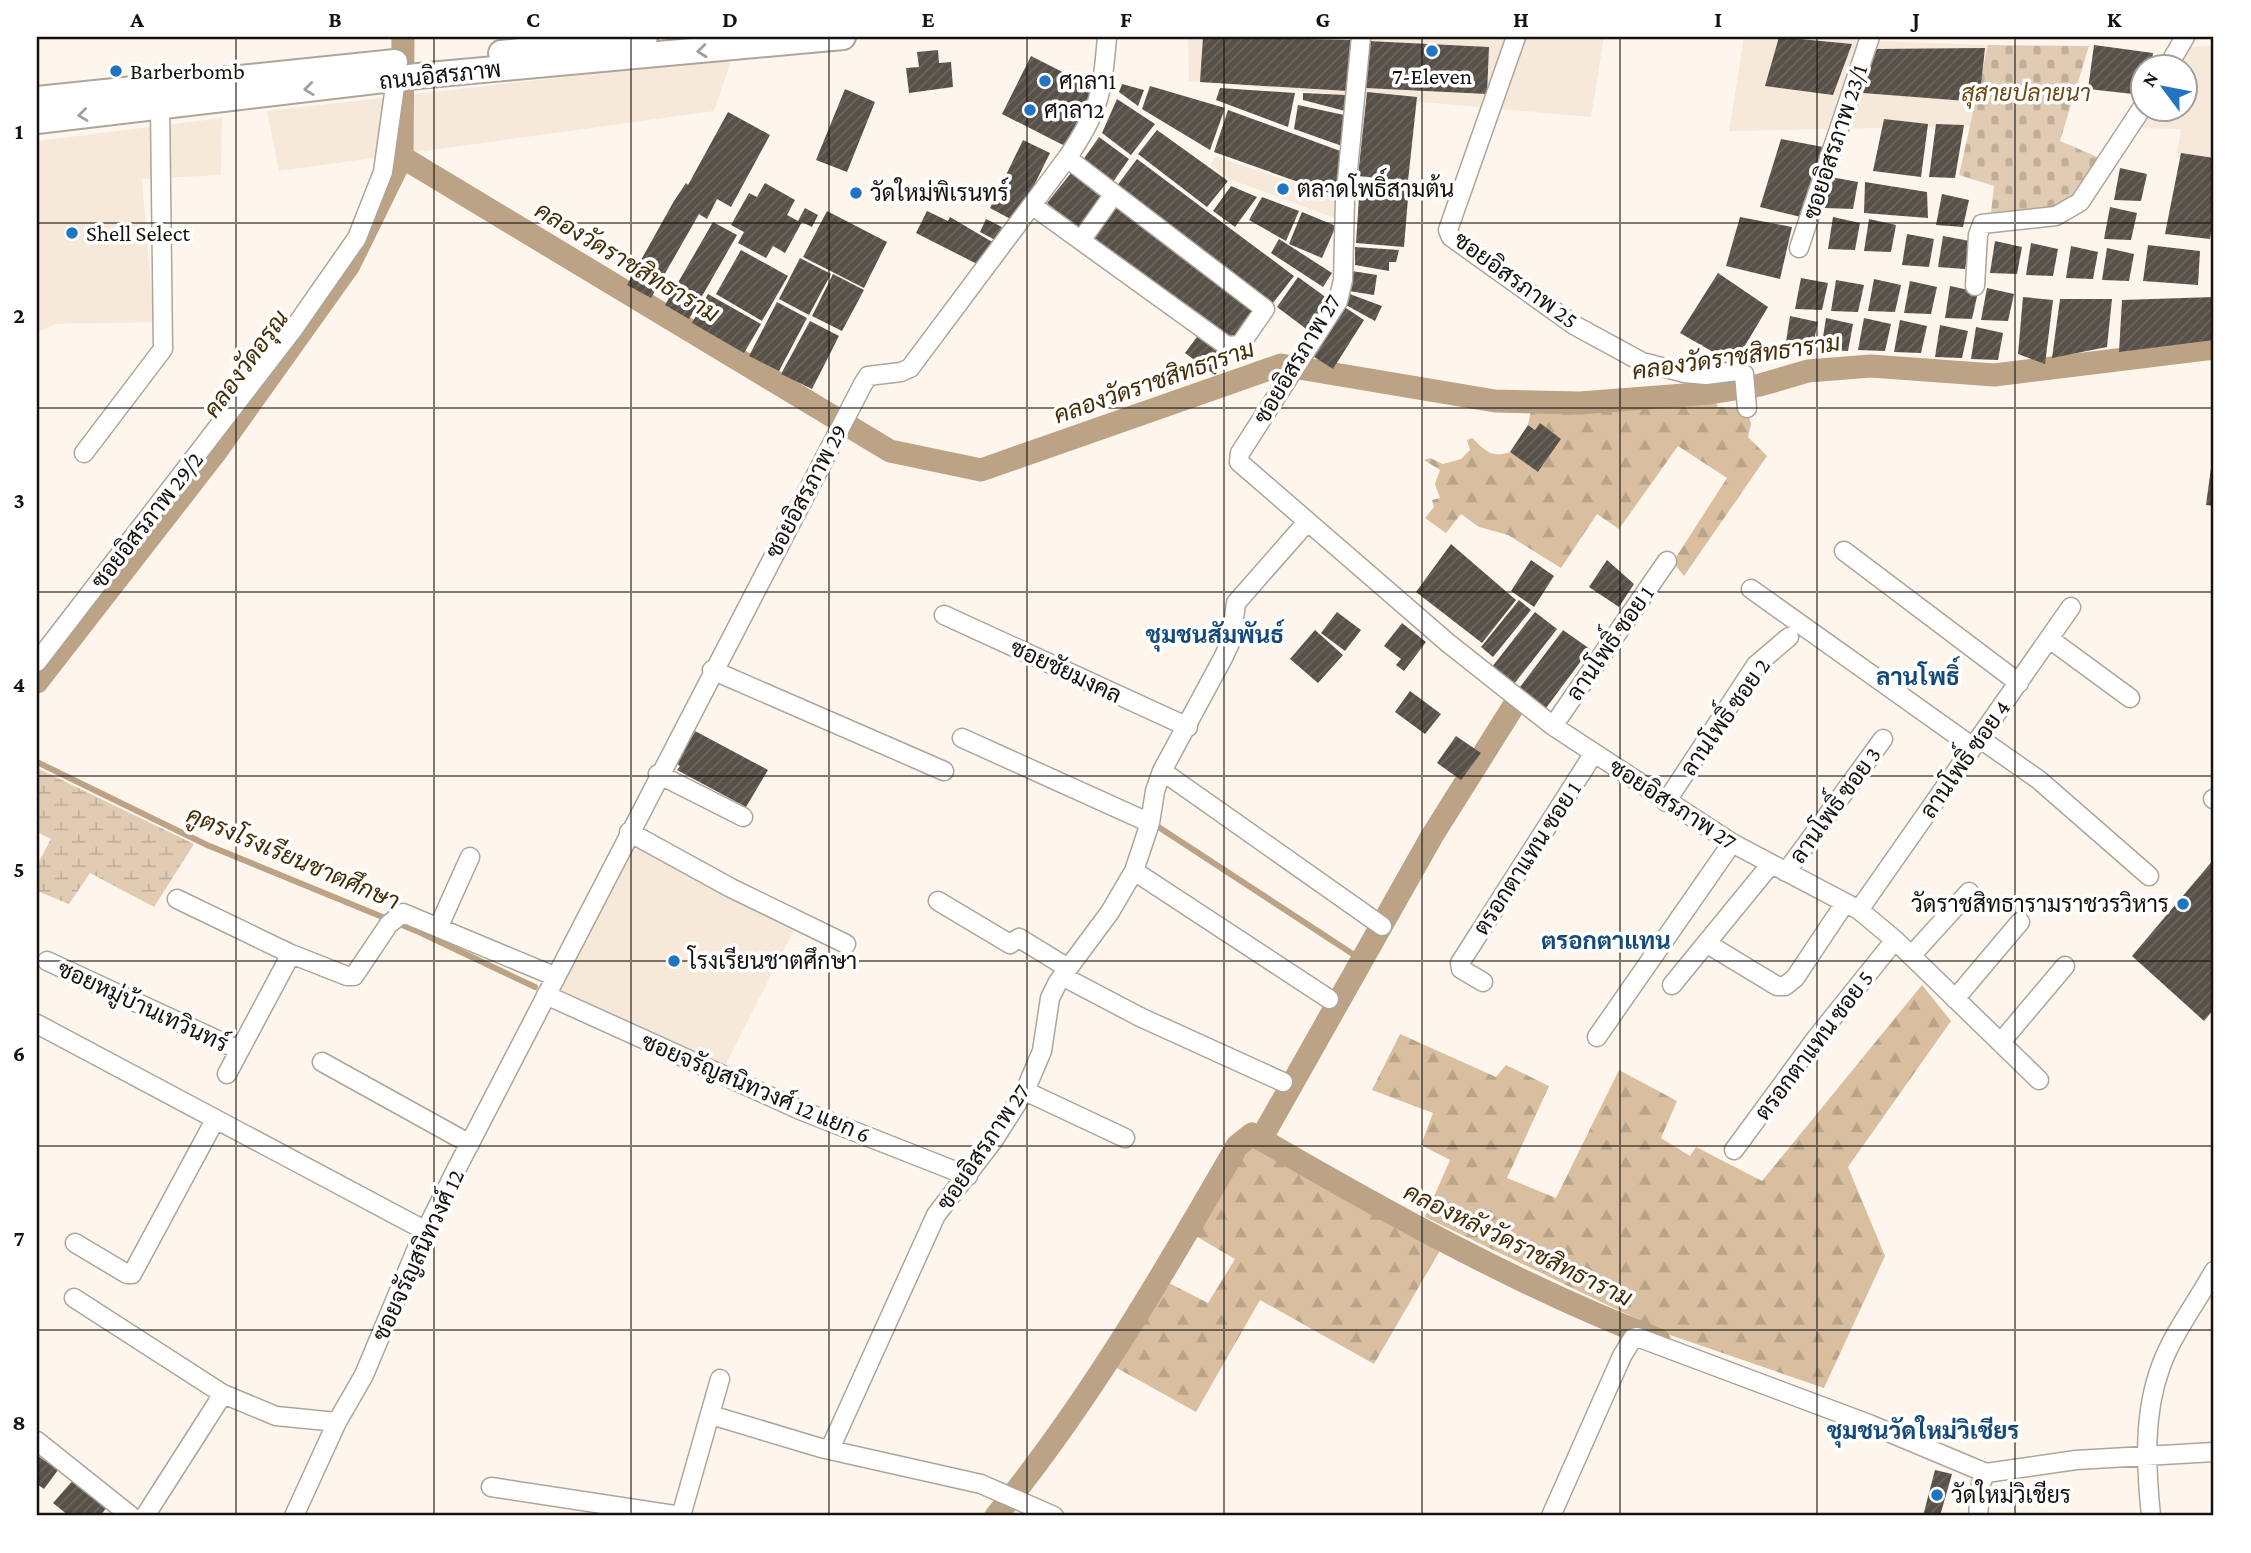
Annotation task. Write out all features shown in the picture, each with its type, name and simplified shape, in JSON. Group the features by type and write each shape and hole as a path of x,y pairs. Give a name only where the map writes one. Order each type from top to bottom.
{"main road":[{"path":"37,99 405,71 645,37"},
{"name":"ถนนอิสรภาพ","path":"37,121 405,71 843,37"}],"street":[{"name":"ซอยอิสรภาพ 29","path":"546,995 845,415 868,376 901,372 910,368 1033,206 1086,131 1100,100 1107,37"},
{"name":"ซอยอิสรภาพ 27","path":"1360,37 1345,200 1343,280 1338,301 1240,453 1239,461 1448,643 1553,726 1732,843 1852,907 1895,940 2039,1080"},
{"name":"ซอยอิสรภาพ 25","path":"1516,37 1448,230 1451,237 1574,325 1642,362 1706,375 1742,376 1747,408"},
{"name":"ซอยอิสรภาพ 23/1","path":"1799,248 1870,37"},
{"name":"ซอยอิสรภาพ 29/2","path":"37,662 292,331 357,238 383,172 405,71"},
{"path":"84,453 163,349 160,106"},
{"path":"1975,286 1978,235 1982,224 2068,212 2080,202 2134,122"},
{"path":"1033,206 1227,346 1240,345 1265,309 1067,158"},
{"path":"1082,239 1114,194"},
{"name":"ซอยอิสรภาพ 27","path":"830,1449 936,1215 968,1176 1025,1091 1042,1051 1050,998 1065,972 1110,912 1134,871 1150,823 1155,791 1162,771 1188,727 1231,641 1236,603 1307,522"},
{"path":"1844,551 2019,683"},
{"name":"ลานโพธิ์ ซอย 1","path":"1553,726 1667,561"},
{"path":"1751,589 1976,742 2039,780 2149,876"},
{"name":"ลานโพธิ์ ซอย 4","path":"1706,943 1777,986 1785,986 1795,978 1976,742 2051,640 2071,607"},
{"name":"ซอยชัยมงคล","path":"944,615 1188,727"},
{"name":"ลานโพธิ์ ซอย 2","path":"1666,802 1756,664 1789,637"},
{"path":"2051,640 2130,698"},
{"path":"712,670 944,771"},
{"path":"962,738 1150,823"},
{"name":"ลานโพธิ์ ซอย 3","path":"1672,985 1706,943 1779,868 1883,739"},
{"name":"ตรอกตาแทน ซอย 1","path":"1483,982 1461,969 1460,962 1594,753"},
{"path":"1162,771 1382,926"},
{"path":"658,774 743,817"},
{"path":"629,832 731,888 846,944"},
{"path":"1597,1037 1732,843"},
{"path":"439,926 470,857"},
{"path":"1134,871 1329,999"},
{"path":"1912,956 1969,892"},
{"path":"177,899 291,954 347,976 354,976 392,921 403,913 554,976"},
{"path":"938,901 1010,944 1019,938 1065,972 1140,1017 1283,1082"},
{"path":"1955,999 2020,922"},
{"name":"ตรอกตาแทน ซอย 5","path":"1734,1150 1817,1037 1895,940"},
{"name":"ซอยหมู่บ้านเทวินทร์","path":"227,1074 291,954"},
{"name":"ซอยหมู่บ้านเทวินทร์","path":"47,961 239,1050"},
{"path":"2001,1042 2065,966"},
{"name":"ซอยจรัญสนิทวงศ์ 12","path":"296,1516 337,1422 363,1375 426,1231 546,995"},
{"name":"ซอยจรัญสนิทวงศ์ 12 แยก 6","path":"546,995 800,1110 968,1176"},
{"path":"37,1024 426,1231"},
{"path":"322,1062 470,1144"},
{"path":"1025,1091 1125,1138"},
{"path":"75,1243 127,1274 132,1274 215,1120"},
{"path":"2151,1516 2145,1457 2155,1385 2161,1363 2214,1271"},
{"path":"74,1298 223,1394 276,1416 337,1422"},
{"path":"1551,1516 1622,1356 1633,1338 1637,1337 1869,1424 1986,1472 2076,1460 2214,1452"},
{"path":"491,1487 681,1516 720,1379"},
{"path":"145,1516 223,1394"},
{"path":"710,1415 830,1449 993,1489 1050,1515"},
{"path":"37,1441 131,1516"},
{"path":"1978,1516 1981,1483 1986,1472"}],"shaded area":[{"path":"1188,37 1604,37 1591,117 1189,81"},
{"path":"1744,37 1988,45 1970,126 1729,131"},
{"path":"2214,46 2214,159 2176,158 2181,129 2138,128 2141,122 2198,122 2198,52 2184,52 2187,47"},
{"path":"732,58 714,111 279,171 267,111"},
{"path":"222,118 221,175 142,179 154,322 56,324 37,333 37,141"},
{"name":"ตลาดโพธิ์สามต้น","path":"1216,156 1340,199 1335,218 1229,179 1210,165"},
{"name":"โรงเรียนชาตศึกษา","path":"631,841 795,928 725,1066 554,995"}],"green space":[{"name":"สุสายปลายนา","path":"1988,45 2089,46 2060,141 2100,158 2080,196 2057,210 1991,212 1994,186 1959,175"},
{"path":"1715,400 1718,407 1747,408 1751,424 1748,437 1767,456 1684,576 1673,562 1727,478 1678,446 1619,529 1597,514 1561,568 1508,535 1479,527 1461,514 1446,533 1425,518 1434,507 1432,500 1440,498 1435,484 1440,470 1424,460 1430,458 1443,464 1461,459 1470,450 1467,440 1472,438 1493,454 1510,452 1538,472 1561,439 1540,424 1535,430 1528,425 1531,411"},
{"path":"37,768 194,844 154,907 90,873 69,904 37,891 37,865 51,839 37,832"},
{"path":"1922,985 1951,1021 1848,1167 1885,1256 1824,1388 1670,1335 1425,1217 1450,1160 1421,1145 1433,1113 1372,1090 1400,1034 1496,1077 1506,1065 1549,1086 1507,1178 1556,1198 1619,1070 1677,1101 1661,1138 1690,1156 1696,1147 1762,1181"},
{"path":"1250,1142 1442,1247 1374,1364 1260,1300 1196,1412 1115,1367 1165,1281 1208,1303 1235,1259 1194,1235"}],"building":[{"path":"1203,37 1351,40 1348,91 1200,82"},
{"path":"1779,37 1852,44 1833,95 1765,86"},
{"path":"1368,41 1489,47 1487,94 1365,88"},
{"path":"2094,45 2146,52 2128,52 2128,93 2088,89"},
{"path":"1985,48 1979,102 1863,93 1874,49"},
{"path":"938,50 939,63 951,62 953,87 909,93 906,68 919,67 917,52"},
{"path":"1031,56 1094,88 1065,146 1002,114"},
{"path":"1122,84 1144,90 1138,106 1119,92"},
{"path":"1150,86 1225,108 1210,150 1142,109"},
{"path":"1220,88 1295,93 1288,127 1216,100"},
{"path":"845,89 875,102 847,172 816,160"},
{"path":"1367,92 1417,97 1408,181 1358,176"},
{"path":"1303,93 1346,95 1345,111 1303,100"},
{"path":"1117,99 1155,124 1131,155 1102,133"},
{"path":"1298,105 1344,115 1342,146 1294,129"},
{"path":"1228,110 1343,152 1335,195 1214,152"},
{"path":"728,112 770,135 731,207 717,199 707,219 699,214 651,298 627,285 674,201 686,183 688,185"},
{"path":"1884,119 1928,124 1921,177 1873,171"},
{"path":"1936,124 1964,125 1955,178 1929,177"},
{"path":"1157,130 1228,181 1207,207 1138,154"},
{"path":"1099,137 1129,159 1113,182 1083,160"},
{"path":"1781,139 1823,147 1801,217 1760,207"},
{"path":"1023,140 1050,153 1016,222 990,208"},
{"path":"2181,153 2214,158 2214,211 2210,239 2165,234"},
{"path":"1137,159 1294,276 1273,303 1116,187"},
{"path":"2120,168 2147,174 2141,201 2114,200"},
{"path":"1071,173 1103,199 1079,229 1047,203"},
{"path":"1831,177 1858,182 1853,209 1825,208"},
{"path":"1360,182 1409,186 1404,247 1356,243"},
{"path":"1865,182 1927,192 1928,218 1864,213"},
{"path":"765,183 795,200 787,215 798,221 805,208 818,215 812,227 802,222 785,253 773,246 766,258 738,243 744,232 731,225 749,193 757,197"},
{"path":"1231,186 1257,197 1235,227 1213,211"},
{"path":"1942,194 1969,200 1963,227 1936,225"},
{"path":"1262,197 1299,211 1286,241 1249,220"},
{"path":"1117,206 1254,311 1230,343 1093,238"},
{"path":"2110,207 2137,213 2131,240 2104,239"},
{"path":"827,211 887,242 864,288 803,257"},
{"path":"927,211 948,221 950,217 994,243 983,267 916,233"},
{"path":"1302,212 1336,226 1322,258 1289,244"},
{"path":"1740,217 1792,227 1780,279 1726,266"},
{"path":"1833,217 1860,223 1855,250 1828,249"},
{"path":"986,219 1002,227 995,240 980,232"},
{"path":"1869,219 1896,225 1891,252 1864,251"},
{"path":"713,222 737,235 689,319 665,305"},
{"path":"1907,234 1934,239 1929,267 1902,265"},
{"path":"1943,236 1970,241 1965,269 1938,267"},
{"path":"1279,239 1332,273 1323,287 1271,253"},
{"path":"1995,241 2022,247 2017,274 1990,273"},
{"path":"2031,243 2058,249 2053,276 2026,275"},
{"path":"2148,245 2200,251 2198,285 2143,281"},
{"path":"2071,246 2098,252 2093,279 2066,278"},
{"path":"1355,247 1399,250 1396,262 1389,262 1389,271 1355,265"},
{"path":"2107,248 2134,254 2129,281 2102,280"},
{"path":"741,250 788,276 762,321 716,294"},
{"path":"800,258 831,274 809,315 779,299"},
{"path":"1352,271 1377,275 1374,295 1349,291"},
{"path":"1718,273 1768,307 1734,364 1680,333"},
{"path":"833,274 864,290 842,331 812,316"},
{"path":"1298,277 1331,301 1309,331 1277,307"},
{"path":"1801,278 1828,283 1822,310 1795,309"},
{"path":"1874,279 1901,285 1895,312 1868,311"},
{"path":"1836,280 1864,285 1858,312 1831,311"},
{"path":"1910,281 1937,287 1931,314 1904,313"},
{"path":"1950,286 1978,292 1972,319 1945,318"},
{"path":"1987,288 2014,294 2008,321 1981,320"},
{"path":"1347,293 1382,306 1375,321 1344,304"},
{"path":"708,294 761,324 744,353 692,323"},
{"path":"2023,297 2053,300 2045,364 2018,354"},
{"path":"2214,297 2214,340 2119,352 2122,300"},
{"path":"2060,299 2112,299 2107,347 2052,358"},
{"path":"777,302 807,318 779,371 749,356"},
{"path":"1343,306 1364,320 1333,369 1311,355"},
{"path":"1790,316 1818,322 1812,349 1785,348"},
{"path":"1826,318 1853,324 1848,351 1821,350"},
{"path":"1864,318 1891,324 1885,351 1858,350"},
{"path":"1900,320 1927,326 1921,353 1894,352"},
{"path":"810,321 839,336 812,389 781,374"},
{"path":"1940,325 1968,331 1962,358 1935,357"},
{"path":"1976,327 2003,333 1998,360 1971,359"},
{"path":"1200,333 1230,355 1215,375 1185,353"},
{"path":"1540,423 1561,439 1538,472 1510,452 1528,425 1535,430"},
{"path":"2214,453 2214,506 2206,505"},
{"path":"1451,544 1516,600 1482,643 1416,592"},
{"path":"1531,560 1554,576 1534,607 1511,591"},
{"path":"1607,560 1634,584 1619,607 1589,587"},
{"path":"1519,600 1531,610 1493,657 1481,647"},
{"path":"1337,612 1361,630 1345,651 1321,633"},
{"path":"1535,612 1557,629 1514,684 1492,667"},
{"path":"1402,623 1426,642 1404,671 1396,665 1401,659 1384,646"},
{"path":"1315,630 1343,655 1318,683 1290,659"},
{"path":"1563,630 1590,649 1543,712 1517,691"},
{"path":"1410,691 1441,714 1425,734 1395,712"},
{"path":"695,731 768,770 746,807 677,770 680,766 677,764"},
{"path":"1456,736 1481,753 1461,780 1437,763"},
{"path":"2214,859 2214,1009 2204,1021 2132,956"},
{"path":"38,1456 58,1470 44,1489 37,1484"},
{"name":"วัดใหม่วิเชียร","path":"1935,1470 1952,1474 1940,1516 1923,1516"},
{"path":"74,1479 107,1507 100,1516 69,1516 53,1503"}],"waterway":[{"name":"คลองวัดอรุณ","path":"37,682 215,453 349,265 402,157 403,37"},
{"name":"คลองวัดราชสิทธาราม","path":"402,157 890,451 981,470 1281,365 1495,401 1580,403 1710,393 1760,385 1808,371 1871,366 1994,375 2214,348"},
{"path":"1261,1139 1432,836 1513,707"},
{"name":"คูตรงโรงเรียนชาตศึกษา","path":"37,762 207,845 419,932 535,987"},
{"path":"1160,828 1362,960"},
{"name":"คลองหลังวัดราชสิทธาราม","path":"996,1516 1063,1428 1094,1382 1153,1289 1237,1146 1252,1134 1351,1191 1502,1271 1659,1340"}],"place":[{"name":"7-Eleven","path":"1432,51"},
{"name":"Barberbomb","path":"116,71"},
{"name":"ศาลา1","path":"1045,81"},
{"name":"ศาลา2","path":"1030,110"},
{"name":"ตลาดโพธิ์สามต้น","path":"1283,189"},
{"name":"วัดใหม่พิเรนทร์","path":"856,193"},
{"name":"Shell Select","path":"72,233"},
{"name":"วัดราชสิทธารามราชวรวิหาร","path":"2183,904"},
{"name":"โรงเรียนชาตศึกษา","path":"674,961"},
{"name":"วัดใหม่วิเชียร","path":"1937,1495"}],"district":[{"name":"ชุมชนสัมพันธ์","path":"1215,635"},
{"name":"ลานโพธิ์","path":"1918,677"},
{"name":"ตรอกตาแทน","path":"1606,941"},
{"name":"ชุมชนวัดใหม่วิเชียร","path":"1923,1431"}]}
